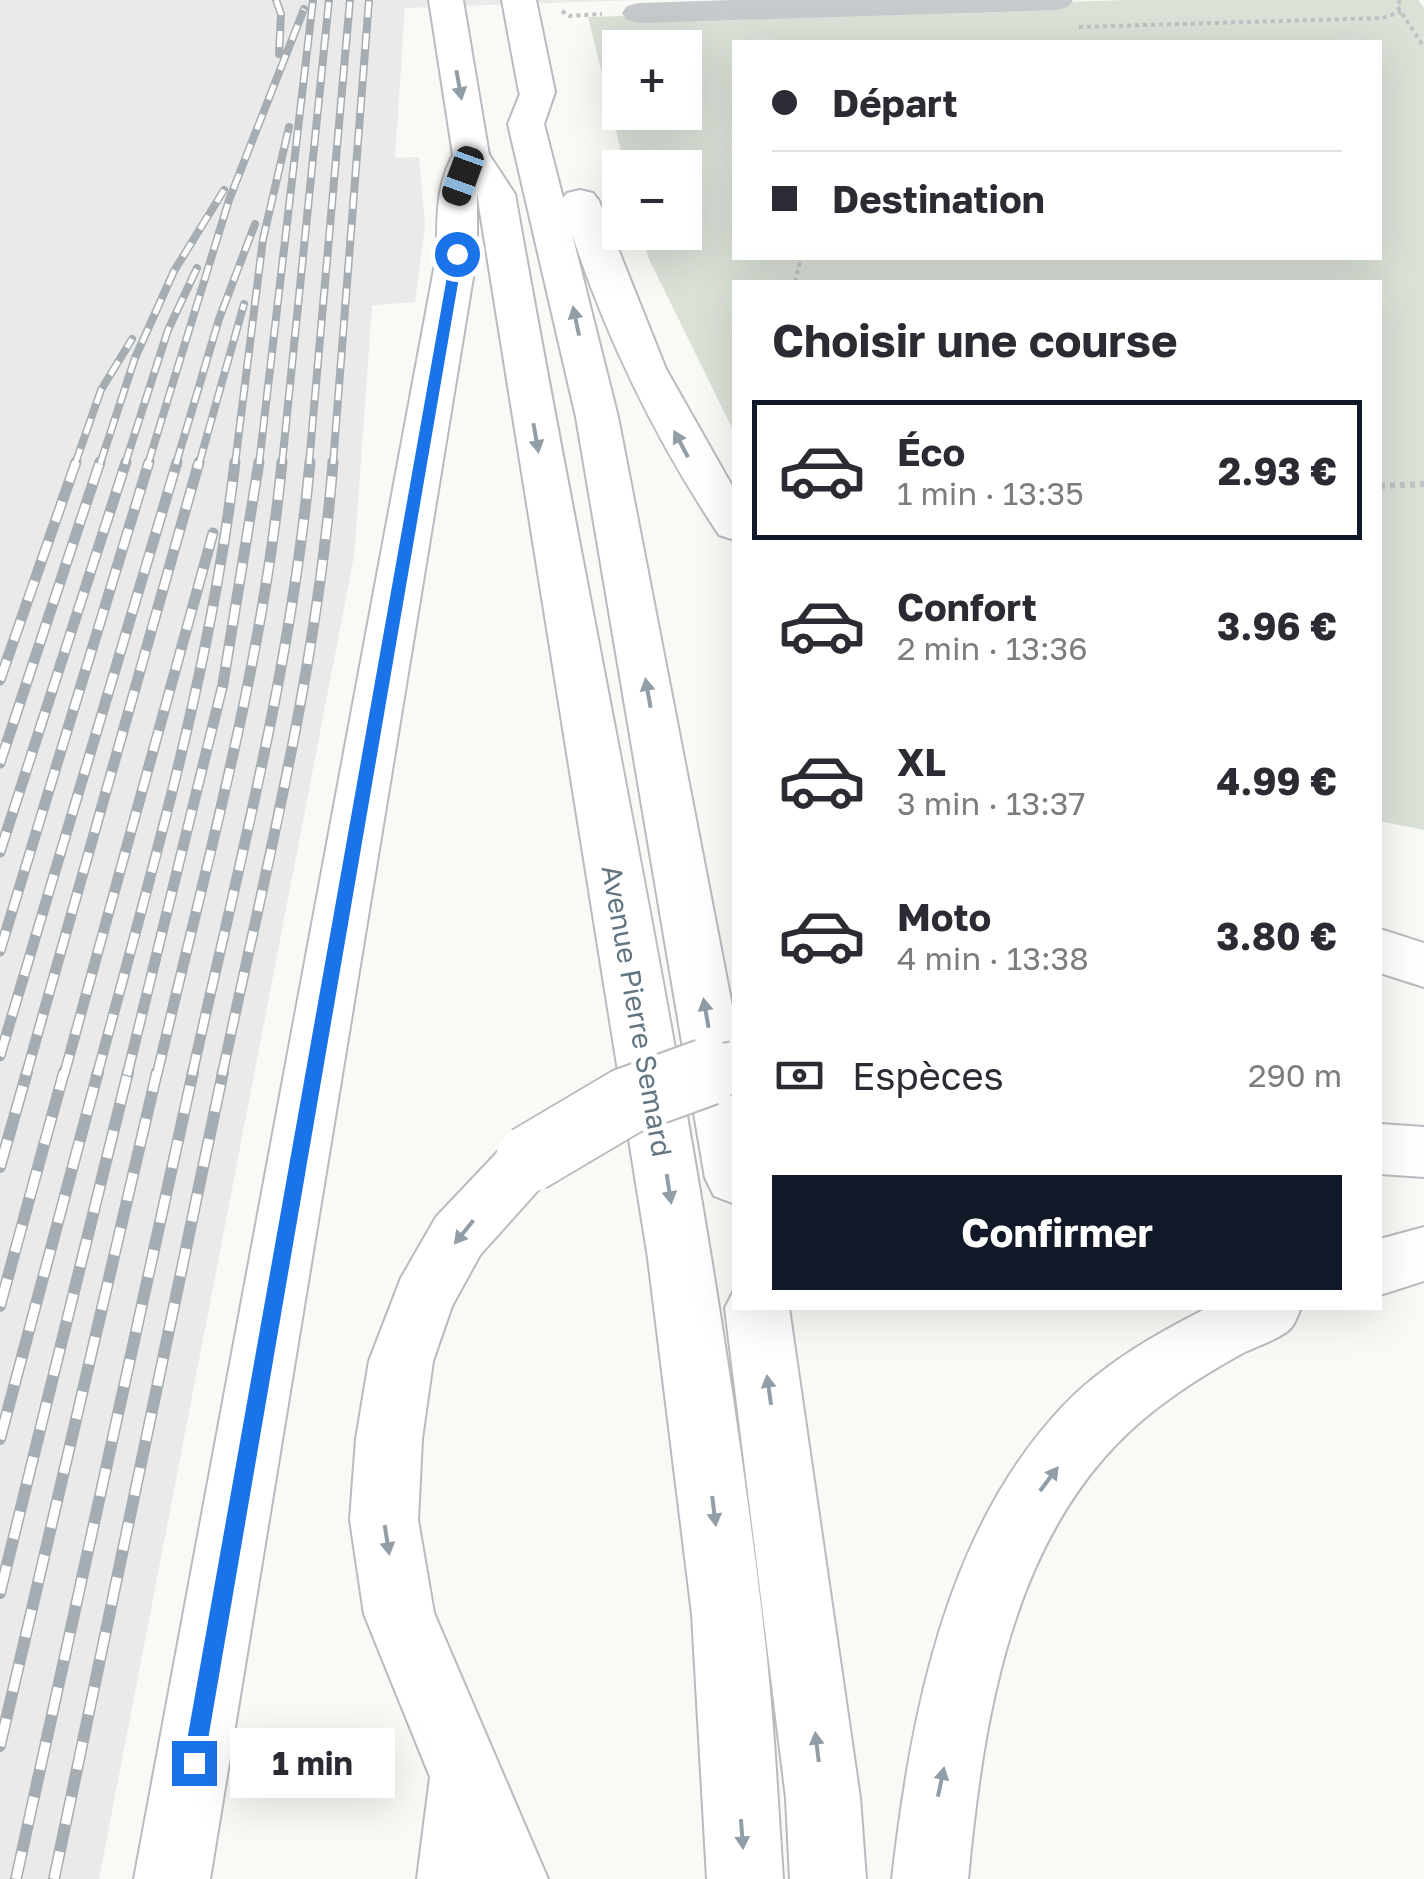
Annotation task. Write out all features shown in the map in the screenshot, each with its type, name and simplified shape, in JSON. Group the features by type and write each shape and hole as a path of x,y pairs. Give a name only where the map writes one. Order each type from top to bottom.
{"main road":[{"path":"172,1879 457,254 456,198 471,155 446,0"},
{"path":"519,0 537,92 553,122 618,311 650,386 693,467 732,522"},
{"path":"537,92 526,124 597,417 732,1161"},
{"name":"Avenue Pierre Semard","path":"471,155 496,194 665,1160 727,1618 744,1879"},
{"path":"1382,952 1424,965"},
{"path":"510,1879 399,1614 384,1520 389,1439 401,1362 423,1298 458,1236 529,1160 593,1116 656,1090 732,1068"},
{"path":"1382,1148 1424,1152"},
{"path":"1382,1266 1424,1254"},
{"path":"758,1310 818,1760 828,1879"},
{"path":"930,1879 937,1800 976,1622 1028,1506 1091,1424 1187,1349 1265,1310"},
{"path":"210,1879 222,1608"},
{"path":"455,1879 466,1777"}],"lane":[{"path":"639,13 1059,14"}],"path":[{"path":"1400,0 1397,6 1424,46"},
{"path":"1059,14 1382,18 1401,12"},
{"path":"1382,486 1424,484"}],"shaded area":[{"path":"0,0 634,0 405,8 395,158 419,157 425,226 415,302 372,305 354,556 99,1879 0,1879"},
{"path":"1126,0 1418,0 1424,8 1424,830 1382,821 1382,280 732,280 732,428 646,250 702,250 702,150 621,150 616,130 702,130 702,30 602,30 602,74 588,17"}],"railway":[{"path":"276,0 281,14 279,54"},
{"path":"259,464 313,0"},
{"path":"282,464 329,0"},
{"path":"309,464 350,0"},
{"path":"333,464 369,0"},
{"path":"148,464 229,200 304,9"},
{"path":"235,464 263,239 289,127"},
{"path":"100,464 135,358 174,271 224,190"},
{"path":"176,464 219,319 255,224"},
{"path":"125,464 168,330 197,268"},
{"path":"199,464 244,304"},
{"path":"75,464 101,390 132,339"},
{"path":"0,680 76,462"},
{"path":"0,763 100,462"},
{"path":"0,852 126,462"},
{"path":"0,951 149,462"},
{"path":"0,1056 177,462"},
{"path":"26,1075 199,462"},
{"path":"97,1075 195,694 235,462"},
{"path":"127,1075 223,684 259,462"},
{"path":"157,1075 246,693 261,617 282,462"},
{"path":"192,1075 276,693 310,462"},
{"path":"222,1075 302,693 333,462"},
{"path":"64,1075 213,533"},
{"path":"0,1167 27,1072"},
{"path":"0,1306 64,1072"},
{"path":"0,1439 98,1072"},
{"path":"0,1593 128,1072"},
{"path":"0,1746 157,1072"},
{"path":"16,1879 193,1072"},
{"path":"54,1879 223,1072"}],"route":[{"path":"194,1763 457,254"}]}
